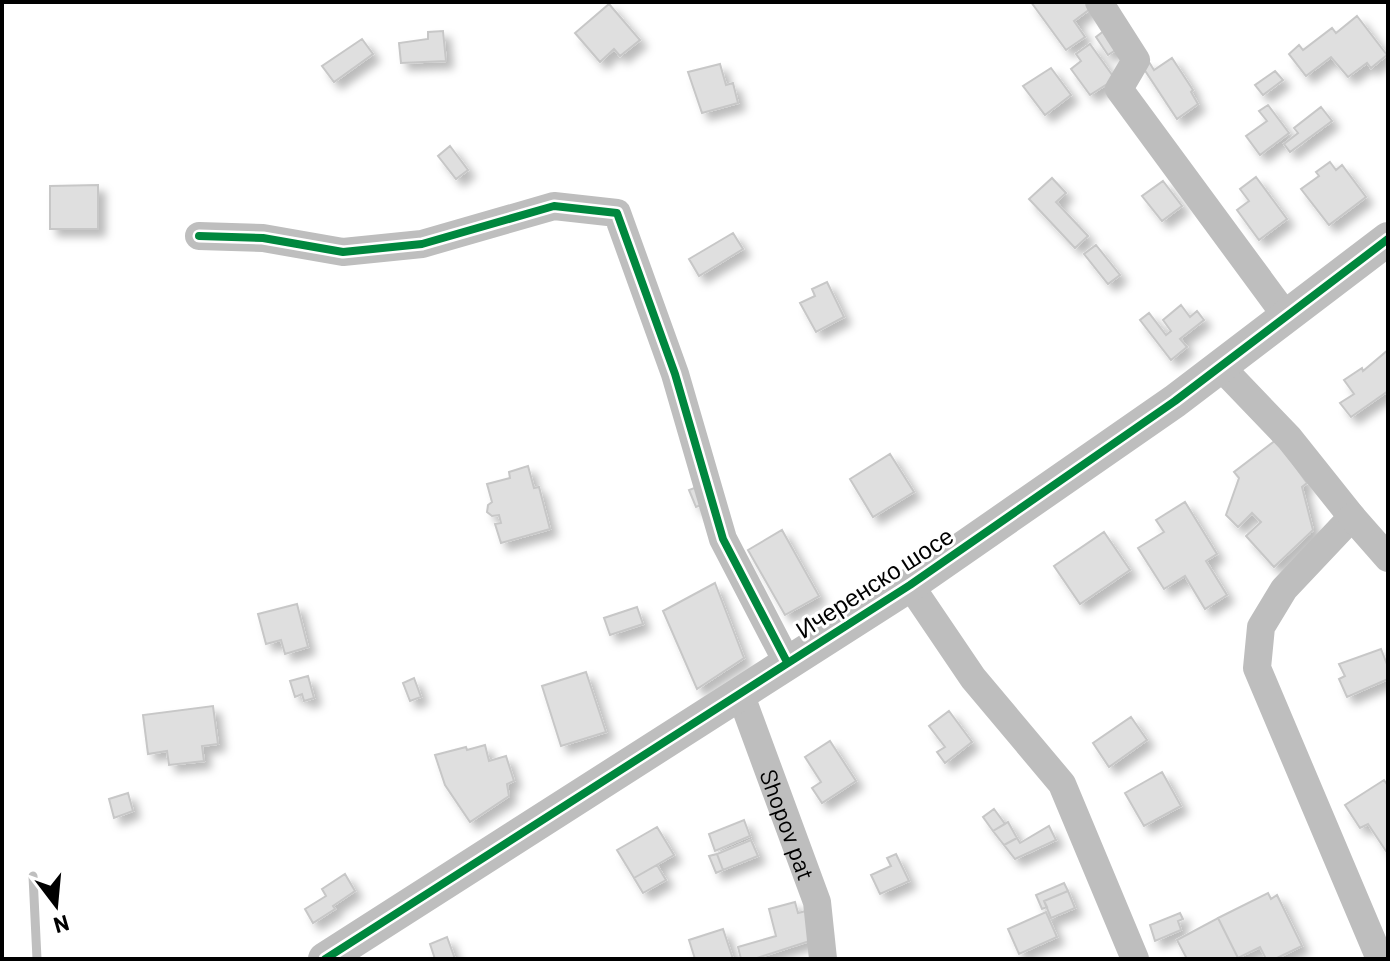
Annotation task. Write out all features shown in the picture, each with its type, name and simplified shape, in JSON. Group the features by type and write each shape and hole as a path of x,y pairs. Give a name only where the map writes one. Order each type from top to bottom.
{"street":[{"path":"1099,2 1136,60 1119,89 1286,316"},
{"path":"199,236 263,238 343,252 422,244 554,206 617,213 675,374 723,539 787,662"},
{"name":"Ичеренско шосе","path":"325,959 910,585 1175,401 1388,239"},
{"path":"1220,366 1289,438 1388,558"},
{"path":"1352,517 1284,589 1261,627 1257,668 1380,959"},
{"path":"910,585 973,678 1062,784 1135,959"},
{"name":"Shopov pat","path":"740,693 817,902 823,959"}],"building":[{"path":"1031,2 1088,2 1090,9 1074,21 1085,37 1066,50"},
{"path":"609,4 640,40 620,56 614,49 600,62 575,33"},
{"path":"1357,16 1387,55 1371,68 1367,63 1348,77 1331,57 1306,76 1289,54 1299,45 1303,50 1332,28 1336,33"},
{"path":"1109,27 1122,46 1108,55 1096,37"},
{"path":"443,31 446,61 401,63 399,43 428,39 428,32"},
{"path":"362,39 373,54 334,82 322,66"},
{"path":"1090,44 1115,79 1090,95 1071,69 1081,61 1076,54"},
{"path":"1172,58 1193,90 1191,92 1198,104 1177,119 1142,66 1149,62 1154,70"},
{"path":"720,64 726,85 733,83 738,103 702,113 688,72"},
{"path":"1051,68 1071,95 1045,115 1023,86"},
{"path":"1275,71 1283,80 1263,95 1255,85"},
{"path":"1268,105 1289,133 1260,155 1246,136 1267,121 1259,111"},
{"path":"1321,107 1332,121 1290,152 1284,144 1298,133 1294,128"},
{"path":"450,146 468,170 456,179 438,156"},
{"path":"1330,162 1336,170 1342,165 1366,197 1329,225 1301,189 1319,176 1316,172"},
{"path":"1256,177 1287,219 1259,240 1237,210 1249,201 1240,189"},
{"path":"1052,178 1066,193 1056,202 1088,236 1075,248 1029,199"},
{"path":"1163,181 1182,206 1162,221 1142,196"},
{"path":"98,185 98,229 50,229 50,186"},
{"path":"733,233 743,249 699,276 689,259"},
{"path":"1096,245 1120,275 1108,284 1084,254"},
{"path":"827,282 844,317 816,332 800,303 815,296 812,289"},
{"path":"1181,305 1190,317 1197,311 1204,320 1180,339 1187,347 1171,360 1140,320 1149,313 1166,335 1171,331 1163,320"},
{"path":"1388,350 1388,391 1351,417 1340,403 1354,394 1344,380 1362,368 1363,371"},
{"path":"1276,440 1307,483 1302,487 1313,530 1274,567 1246,536 1261,522 1252,513 1238,527 1226,515 1239,478 1234,472"},
{"path":"890,454 914,492 873,517 850,479"},
{"path":"528,466 534,488 539,487 550,529 501,543 495,524 501,523 499,515 492,516 487,512 492,502 487,484 510,478 509,472"},
{"path":"705,484 711,501 696,507 689,490"},
{"path":"1185,502 1217,554 1206,561 1227,595 1205,609 1185,576 1164,589 1138,548 1164,532 1156,520"},
{"path":"782,530 819,596 785,615 748,550"},
{"path":"1104,532 1130,570 1080,604 1054,566"},
{"path":"715,583 744,658 697,689 663,611"},
{"path":"297,604 308,647 285,654 281,640 266,644 258,614"},
{"path":"637,607 643,624 610,635 604,618"},
{"path":"1381,649 1388,667 1388,679 1347,697 1339,679 1345,676 1339,664"},
{"path":"586,672 606,732 561,746 542,686"},
{"path":"308,676 314,698 304,701 302,694 295,697 290,681"},
{"path":"414,678 421,697 410,701 403,683"},
{"path":"213,706 218,744 202,746 204,761 169,765 167,751 148,754 143,715"},
{"path":"949,711 972,742 945,763 937,752 945,747 929,726"},
{"path":"1131,717 1147,740 1109,767 1093,743"},
{"path":"830,741 856,781 822,803 812,788 821,782 805,757"},
{"path":"485,745 489,761 506,756 514,781 507,784 509,796 470,822 445,785 435,755"},
{"path":"1162,772 1181,806 1144,826 1125,793"},
{"path":"1384,780 1388,786 1388,854 1368,824 1360,828 1345,805"},
{"path":"128,793 133,811 114,818 109,799"},
{"path":"994,809 1005,824 993,831 983,817"},
{"path":"744,820 750,836 715,851 709,834"},
{"path":"1008,822 1017,838 1004,845 993,831"},
{"path":"1049,826 1056,840 1015,859 1004,845 1017,838 1020,843"},
{"path":"657,827 674,855 634,878 617,850"},
{"path":"751,840 758,856 723,870 717,854"},
{"path":"717,854 723,870 716,873 709,856"},
{"path":"896,854 909,881 880,894 871,875 891,866 887,858"},
{"path":"657,865 666,880 643,893 634,878"},
{"path":"345,874 355,891 313,923 305,909 326,896 322,889"},
{"path":"1064,883 1068,891 1044,901 1047,907 1042,909 1036,895"},
{"path":"1068,891 1075,908 1051,918 1044,901"},
{"path":"1268,893 1271,899 1277,895 1302,946 1275,959 1266,959 1260,947 1238,958 1218,918"},
{"path":"795,902 798,913 806,911 822,937 754,959 741,959 738,947 776,936 769,909"},
{"path":"1046,912 1057,937 1019,954 1008,929"},
{"path":"1180,913 1183,919 1178,921 1181,930 1155,941 1150,925"},
{"path":"1218,918 1238,958 1187,959 1177,940"},
{"path":"723,929 733,959 695,959 689,940"},
{"path":"447,937 455,959 435,959 430,944"}],"waterway":[{"path":"33,876 37,959"}],"cycle path":[{"path":"199,236 263,238 343,252 422,244 554,206 617,213 675,374 723,539 787,662"},
{"path":"325,959 910,585 1175,401 1388,239"}]}
